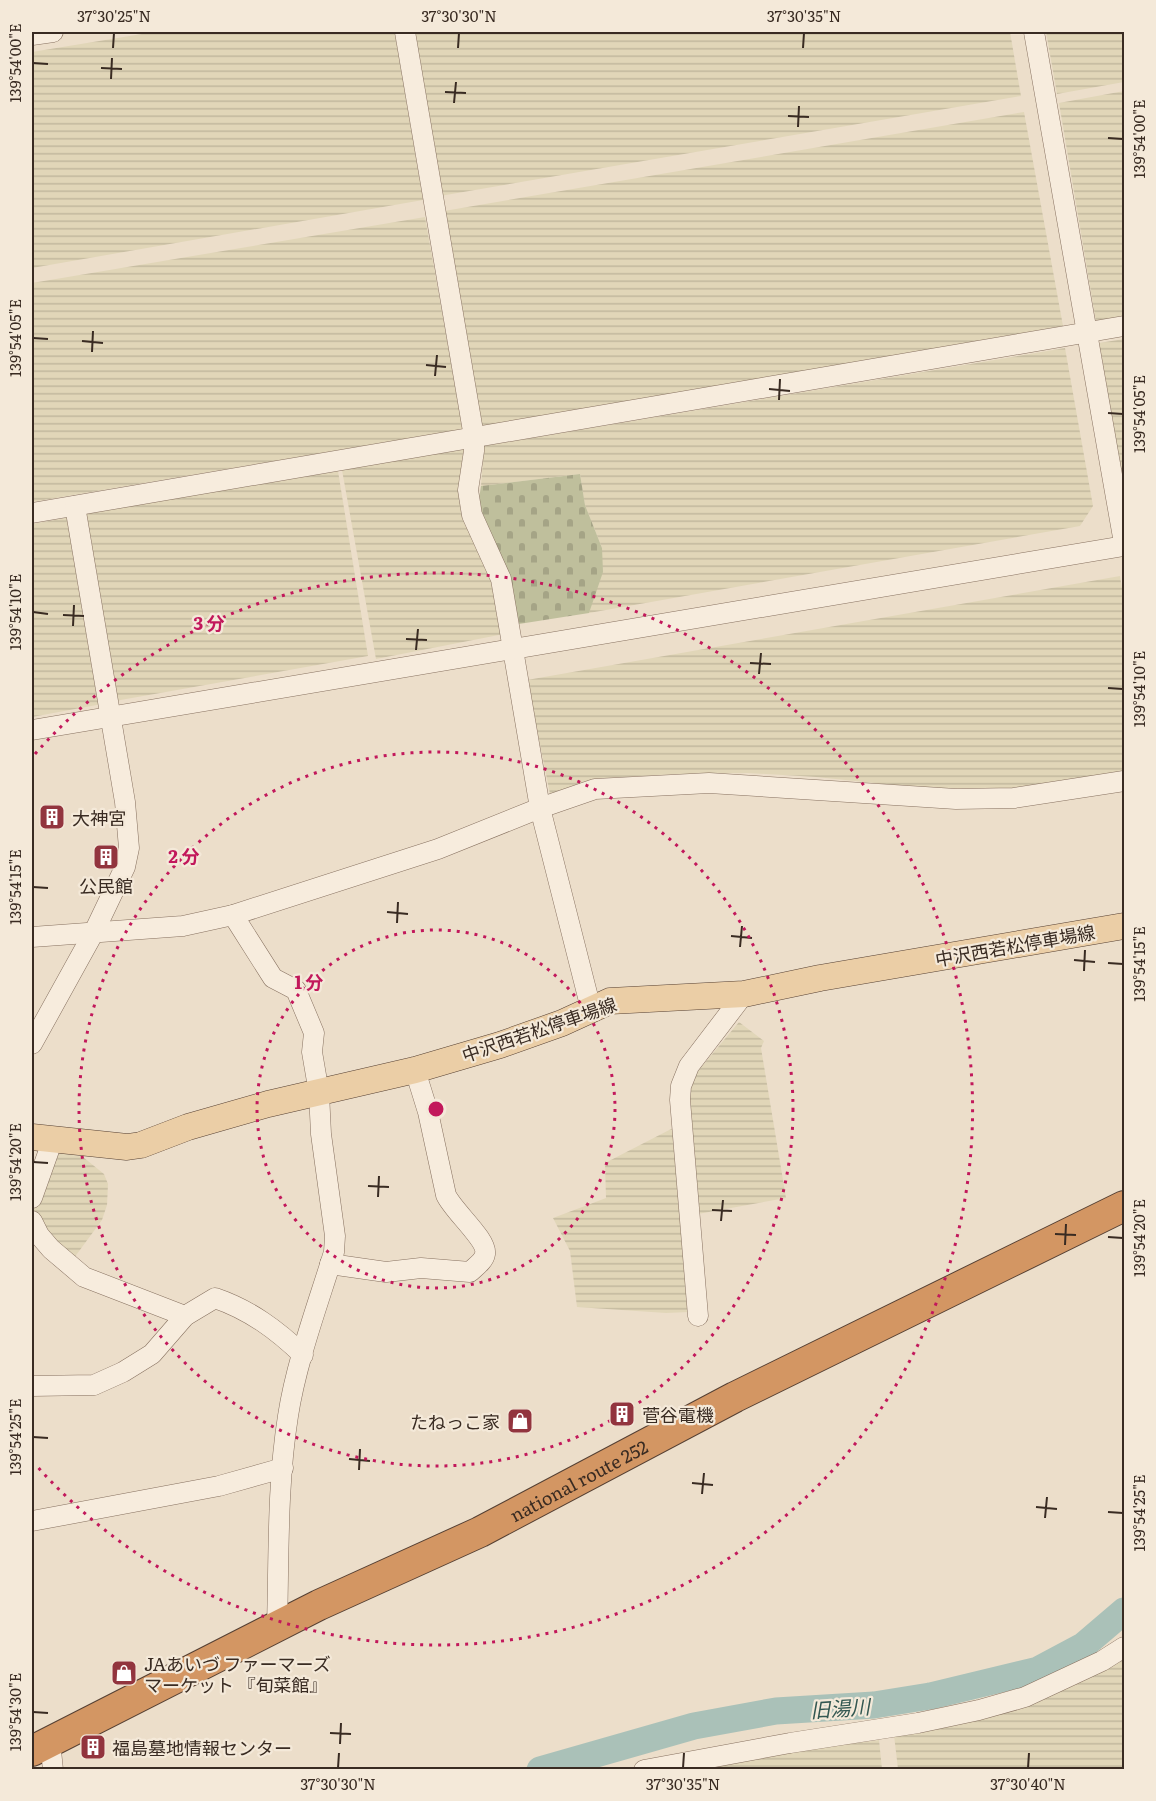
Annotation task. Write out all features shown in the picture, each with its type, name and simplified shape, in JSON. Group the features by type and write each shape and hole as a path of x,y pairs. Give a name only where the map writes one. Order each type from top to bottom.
{"highway":[{"name":"national route 252","path":"45,1754 319,1605 480,1532 735,1397 1125,1206"}],"main road":[{"name":"中沢西若松停車場線","path":"42,1138 127,1147 141,1145 188,1127 268,1104 415,1070 500,1045 562,1023 610,1001 744,993 1125,926"}],"street":[{"path":"32,35 53,32"},
{"path":"405,32 474,437 468,490 472,515 501,579 540,808 591,1009"},
{"path":"32,730 1125,544 1034,32"},
{"path":"32,513 1125,326"},
{"path":"32,1044 94,932 125,867 129,848 125,802 75,506"},
{"path":"32,937 183,926 233,915 438,849 540,808 595,789 709,783 956,799 1014,798 1125,781"},
{"path":"233,915 273,978 296,990 314,1033 312,1052 319,1093 321,1134 335,1236 334,1252 303,1355 288,1415 283,1468 277,1627"},
{"path":"698,1316 680,1100 681,1086 689,1066 744,993"},
{"path":"330,1264 386,1272 421,1268 470,1272 482,1261 485,1253 484,1246 477,1233 461,1218 446,1195 428,1112 415,1070"},
{"path":"32,1198 42,1138"},
{"path":"32,1221 39,1235 51,1249 84,1276 185,1316"},
{"path":"32,1386 94,1385 123,1372 152,1354 185,1316 215,1298 235,1305 277,1330 303,1355"},
{"path":"32,1521 219,1486 283,1468"},
{"path":"644,1770 790,1743 918,1723 979,1710 1025,1697 1102,1661 1125,1647"}],"shaded area":[{"path":"154,32 395,32 423,200 32,268 32,52"},
{"path":"413,32 1010,32 1021,96 440,196"},
{"path":"1046,32 1124,32 1124,82 1057,94"},
{"path":"1124,91 1124,318 1096,322 1059,103"},
{"path":"1024,112 1063,326 480,428 444,211"},
{"path":"425,217 463,429 32,502 32,283"},
{"path":"1124,339 1124,493 1099,343"},
{"path":"1065,348 1093,506 1080,526 589,613 602,548 585,505 580,474 481,486 484,446"},
{"path":"469,448 464,490 498,582 504,634 376,659 342,470"},
{"path":"338,471 368,656 115,701 83,514"},
{"path":"71,517 102,704 32,717 32,524"},
{"path":"1120,576 1124,601 1124,771 1020,788 923,788 816,777 747,773 676,774 586,781 550,794 527,680"},
{"path":"739,1022 764,1041 761,1048 786,1198 698,1214 691,1083 698,1071"},
{"path":"677,1126 689,1312 666,1313 577,1307 570,1251 553,1218 606,1198 605,1163"},
{"path":"56,1154 83,1157 104,1174 108,1184 107,1205 102,1220 74,1258 46,1235 37,1221 34,1210"},
{"path":"1124,1656 1124,1769 898,1769 894,1735"},
{"path":"879,1740 882,1769 679,1770 753,1756"}],"green space":[{"path":"580,474 585,505 602,548 603,572 589,613 519,624 505,572 478,505 481,486"}],"waterway":[{"name":"旧湯川","path":"540,1770 694,1726 776,1711 874,1705 930,1696 1038,1670 1083,1646 1124,1611"}],"place":[{"name":"大神宮","path":"52,817"},
{"name":"公民館","path":"106,857"},
{"name":"菅谷電機","path":"622,1414"},
{"name":"たねっこ家","path":"520,1421"},
{"name":"JAあいづ ファーマーズ マーケット 『旬菜館』","path":"124,1673"},
{"name":"福島墓地情報センター","path":"93,1747"}]}
